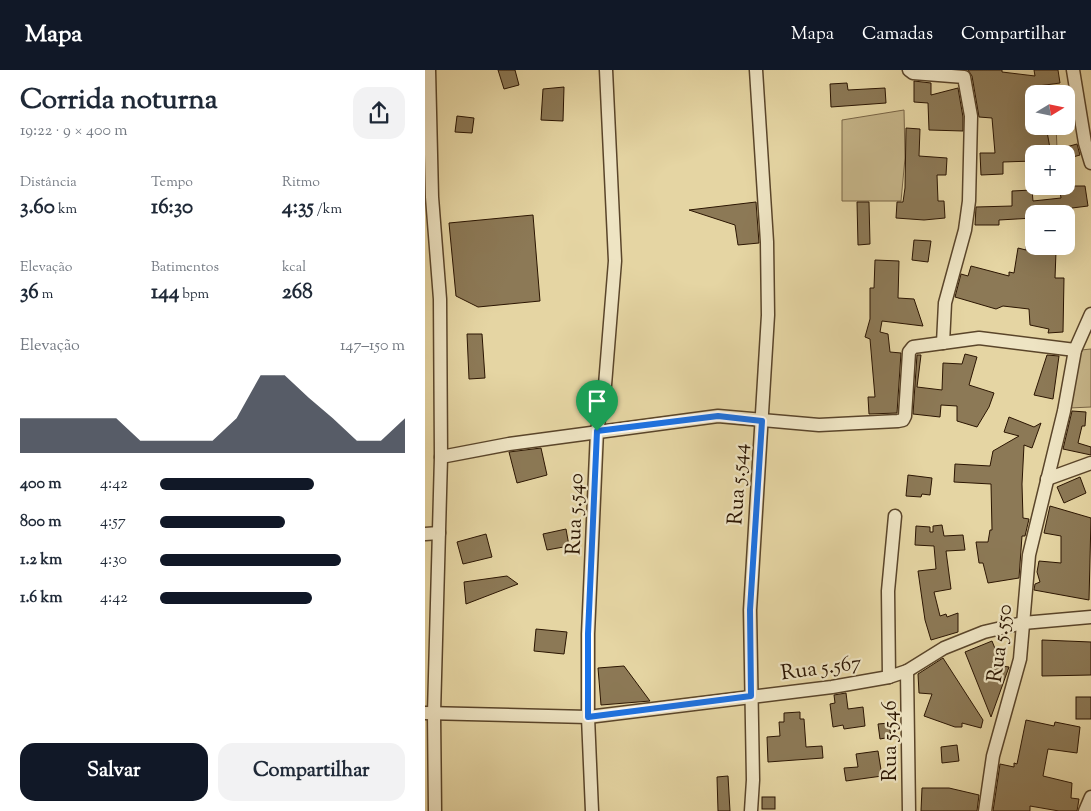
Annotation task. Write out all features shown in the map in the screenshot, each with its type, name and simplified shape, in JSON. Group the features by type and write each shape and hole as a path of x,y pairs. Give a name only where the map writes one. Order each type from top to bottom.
{"street":[{"path":"429,70 432,197 440,299 441,458 430,713 435,811"},
{"name":"Rua 5.540","path":"592,811 588,717 588,634 597,431 605,384 615,262 606,70"},
{"name":"Rua 5.544","path":"751,811 753,780 750,610 768,315 767,242 756,70"},
{"path":"909,70 913,73 964,77 971,116 966,220 945,303 943,344"},
{"path":"1073,70 1085,142 1091,163"},
{"name":"Rua 5.550","path":"985,811 993,756 1020,659 1029,554 1064,411 1075,350 1091,314"},
{"path":"441,458 509,444 718,416 762,421 847,425 903,420 911,349 965,338 979,338 1075,350"},
{"path":"1047,480 1091,463"},
{"path":"889,677 888,591 895,516"},
{"path":"425,534 439,533"},
{"name":"Rua 5.567","path":"430,713 588,717 751,696 832,688 889,677 907,671 944,648 984,632 1023,623 1091,617"},
{"name":"Rua 5.546","path":"907,671 909,811"},
{"path":"1085,811 1091,797"}],"shaded area":[{"path":"904,110 905,158 901,201 842,201 842,120"},
{"path":"1047,135 1056,135 1057,145 1025,145 1025,148 1023,144 1048,140"},
{"path":"1091,349 1091,407 1069,408 1081,350"}],"building":[{"path":"498,70 515,70 519,85 504,89"},
{"path":"968,70 1002,70 1002,72 1035,76 1034,70 1058,70 1060,83 1025,85 1025,135 1048,135 1049,145 1025,145 1025,161 1003,162 1003,174 981,175 980,153 995,153 992,118 979,117 972,76"},
{"path":"914,81 931,83 931,95 958,88 963,117 963,131 929,130 928,103 914,102"},
{"path":"847,83 848,90 885,88 886,103 831,107 830,84"},
{"path":"564,87 563,121 541,120 543,89"},
{"path":"457,116 474,118 472,133 455,132"},
{"path":"906,128 920,129 919,156 947,158 946,175 937,175 938,201 944,201 945,218 924,220 896,218 897,202 903,202 905,188"},
{"path":"1077,144 1080,155 1075,156 1075,145 1073,145"},
{"path":"1075,186 1085,186 1088,206 1075,208 1075,205 1025,205 1025,219 999,220 999,225 975,225 976,207 1012,206 1012,191 1025,190 1025,195 1032,195 1033,201 1061,198 1060,195 1075,195"},
{"path":"756,202 759,243 738,245 735,225 689,210"},
{"path":"857,202 869,202 870,244 858,245"},
{"path":"533,215 540,301 478,307 456,296 449,223"},
{"path":"914,240 931,241 928,262 912,260"},
{"path":"1018,248 1025,250 1025,255 1056,255 1055,278 1064,278 1063,332 1048,333 1049,329 1030,325 1029,309 1003,306 996,309 955,297 961,274 968,276 971,266 1009,276 1009,272 1014,273"},
{"path":"875,260 899,261 898,298 914,299 923,326 882,321 880,332 888,334 890,352 901,353 897,413 869,414 868,397 875,397 870,339 865,337 870,319 870,288 874,288"},
{"path":"467,334 482,334 485,378 469,379"},
{"path":"965,354 977,357 969,385 994,393 989,407 977,427 957,421 957,406 941,405 940,417 913,414 917,355 921,355 917,387 942,390 943,363 962,364"},
{"path":"1047,355 1059,356 1053,399 1034,395"},
{"path":"1072,411 1086,412 1085,426 1082,426 1078,443 1091,447 1091,455 1063,449"},
{"path":"1009,417 1034,427 1041,423 1032,448 1024,445 1023,518 1029,519 1025,536 1022,536 1019,578 988,583 983,563 979,563 976,542 988,542 990,530 992,530 991,484 954,482 955,464 990,466 993,451 1019,436 1004,432"},
{"path":"541,448 547,475 517,483 509,452"},
{"path":"908,475 932,478 930,495 922,494 921,497 906,496"},
{"path":"1080,477 1086,493 1064,503 1057,487"},
{"path":"1050,506 1091,518 1089,600 1034,590 1035,584 1040,582 1037,572 1039,561 1061,563 1061,536 1044,533"},
{"path":"942,525 944,536 963,535 965,550 946,551 951,589 934,592 940,616 946,614 947,617 958,613 958,632 931,640 925,620 918,571 936,569 934,546 915,545 916,526 930,527 930,532 933,532 933,526"},
{"path":"566,529 569,546 547,550 543,534"},
{"path":"486,534 492,557 463,564 457,542"},
{"path":"507,576 518,584 466,604 464,582"},
{"path":"536,629 567,632 564,654 534,651"},
{"path":"1042,640 1091,642 1091,675 1042,676"},
{"path":"992,641 1002,666 1009,667 991,717 965,652"},
{"path":"943,658 983,720 981,728 962,723 962,727 955,727 924,716 932,694 919,693 918,674"},
{"path":"624,666 650,701 601,705 598,668"},
{"path":"846,693 848,709 863,707 865,726 844,729 843,725 833,727 830,704 835,703 834,695"},
{"path":"1076,697 1091,697 1091,719 1076,719"},
{"path":"800,712 800,719 804,719 806,747 822,746 823,758 768,762 767,737 780,736 779,722 784,722 784,713"},
{"path":"1026,720 1054,726 1055,722 1080,727 1077,753 1048,749 1043,776 1072,783 1071,798 1079,799 1077,811 1059,811 1030,806 1030,811 993,811 1000,764 1014,767 1014,763 1017,764"},
{"path":"889,723 891,737 880,739 878,724"},
{"path":"957,745 959,761 942,763 941,747"},
{"path":"878,751 882,776 846,781 844,768 858,767 856,754"},
{"path":"728,776 730,811 718,811 717,777"},
{"path":"922,788 949,788 979,795 977,811 921,811"},
{"path":"762,797 775,797 775,809 762,809"}],"route":[{"path":"718,416 762,421 754,514 750,610 751,696 588,717 588,634 597,431 718,416"}]}
